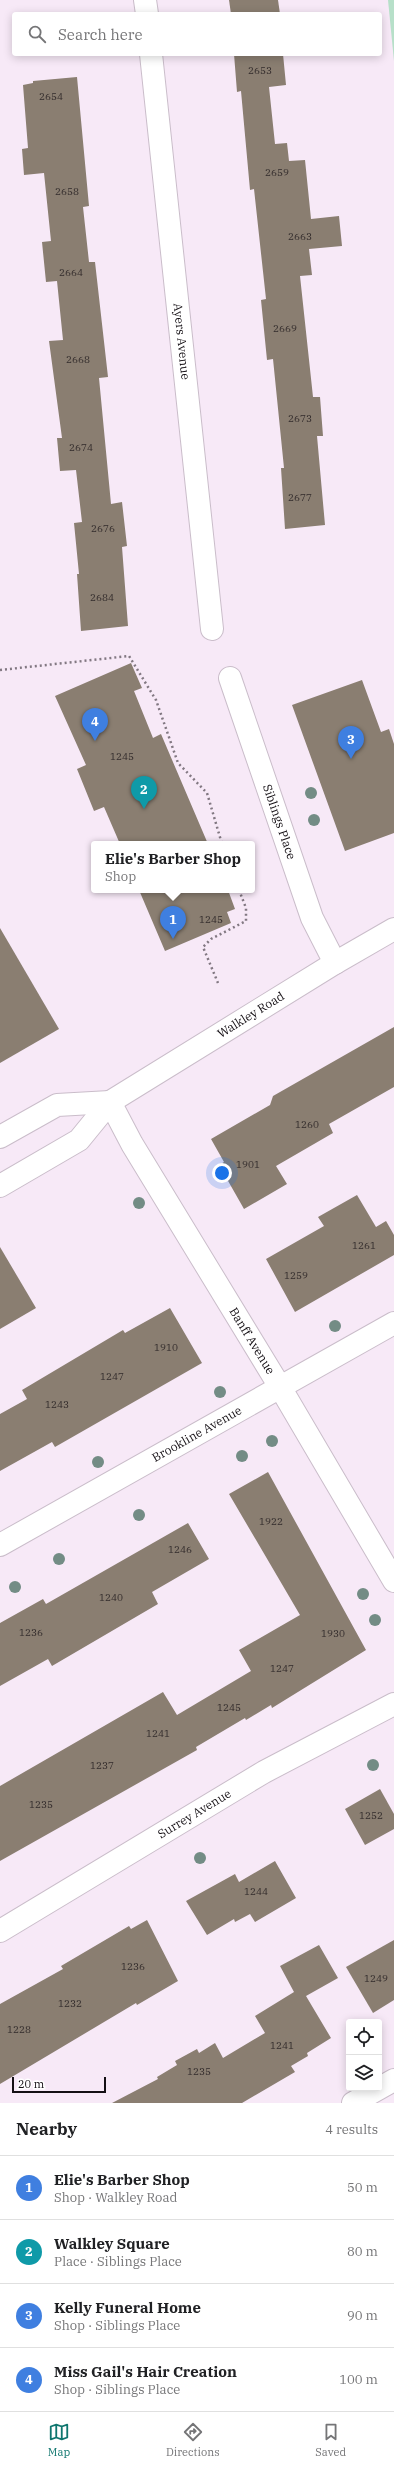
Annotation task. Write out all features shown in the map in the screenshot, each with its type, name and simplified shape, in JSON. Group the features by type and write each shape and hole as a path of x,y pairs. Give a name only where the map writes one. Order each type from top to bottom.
{"street":[{"path":"145,0 147,12"},
{"name":"Ayers Avenue","path":"151,56 212,629"},
{"name":"Siblings Place","path":"230,678 312,918 335,963"},
{"name":"Walkley Road","path":"0,1186 79,1140 110,1102 335,963 394,929"},
{"name":"Walkley Road","path":"0,1136 57,1105 110,1102"},
{"name":"Banff Avenue","path":"110,1102 132,1144 280,1387 394,1581"},
{"name":"Brookline Avenue","path":"0,1545 394,1323"},
{"name":"Surrey Avenue","path":"0,1931 264,1772 394,1704"},
{"path":"353,2103 394,2080"}],"path":[{"path":"0,670 129,656 156,700 178,763 207,793 221,841"},
{"path":"218,983 203,948 211,938 246,921 246,908 240,893"}],"green space":[{"path":"388,0 394,0 394,61"}],"building":[{"path":"229,0 278,0 280,12 231,12"},
{"path":"234,56 283,56 286,85 269,87 275,144 287,143 289,161 305,160 311,219 339,216 342,246 309,249 312,275 300,276 313,397 320,397 323,436 317,436 325,525 285,529 281,468 284,468 273,359 267,360 261,300 266,299 254,189 250,190 241,91 237,92"},
{"path":"77,77 89,206 83,207 89,262 95,262 108,377 99,378 111,504 122,502 127,546 122,547 128,626 81,631 77,574 79,574 74,523 82,522 76,470 60,471 57,438 62,438 49,341 63,340 57,281 46,282 42,242 51,241 44,173 24,175 22,149 28,148 23,85 33,83 33,81"},
{"path":"131,663 142,688 134,691 153,738 161,734 207,841 119,841 104,807 94,811 77,769 86,765 55,696"},
{"path":"362,680 381,732 389,729 394,744 394,833 345,851 292,705"},
{"path":"140,893 229,893 235,909 227,912 231,923 165,951"},
{"path":"0,928 59,1029 0,1063"},
{"path":"394,1027 394,1087 329,1124 333,1133 276,1166 287,1184 244,1209 219,1165 224,1162 211,1139 270,1105 273,1096"},
{"path":"357,1195 376,1227 386,1221 394,1235 394,1255 295,1312 266,1259 324,1226 318,1217"},
{"path":"0,1247 36,1308 0,1329"},
{"path":"170,1308 202,1363 55,1447 52,1442 0,1471 0,1414 27,1399 22,1390 123,1330 125,1333"},
{"path":"268,1472 366,1650 272,1708 271,1705 246,1720 245,1718 196,1747 197,1750 0,1861 0,1786 163,1692 177,1715 251,1671 239,1650 300,1615 229,1494"},
{"path":"188,1523 209,1559 152,1592 158,1604 52,1666 48,1659 0,1686 0,1623 43,1599 46,1604"},
{"path":"380,1789 394,1814 394,1829 365,1845 345,1809"},
{"path":"275,1861 296,1898 255,1922 250,1914 235,1922 234,1919 207,1935 186,1901 235,1874 239,1882"},
{"path":"147,1920 178,1981 137,2005 136,2003 0,2084 0,2004 63,1969 61,1966 129,1926 131,1929"},
{"path":"394,1940 394,2000 373,2013 346,1967"},
{"path":"319,1945 338,1978 306,1996 331,2038 307,2053 308,2056 291,2066 295,2072 242,2103 112,2103 158,2079 157,2077 177,2065 175,2061 197,2049 199,2053 215,2043 223,2058 265,2033 255,2016 294,1992 280,1966"}],"place":[{"name":"Miss Gail's Hair Creation","path":"95,741"},
{"name":"Kelly Funeral Home","path":"351,759"},
{"name":"Walkley Square","path":"144,809"},
{"name":"Elie's Barber Shop","path":"173,939"}]}
